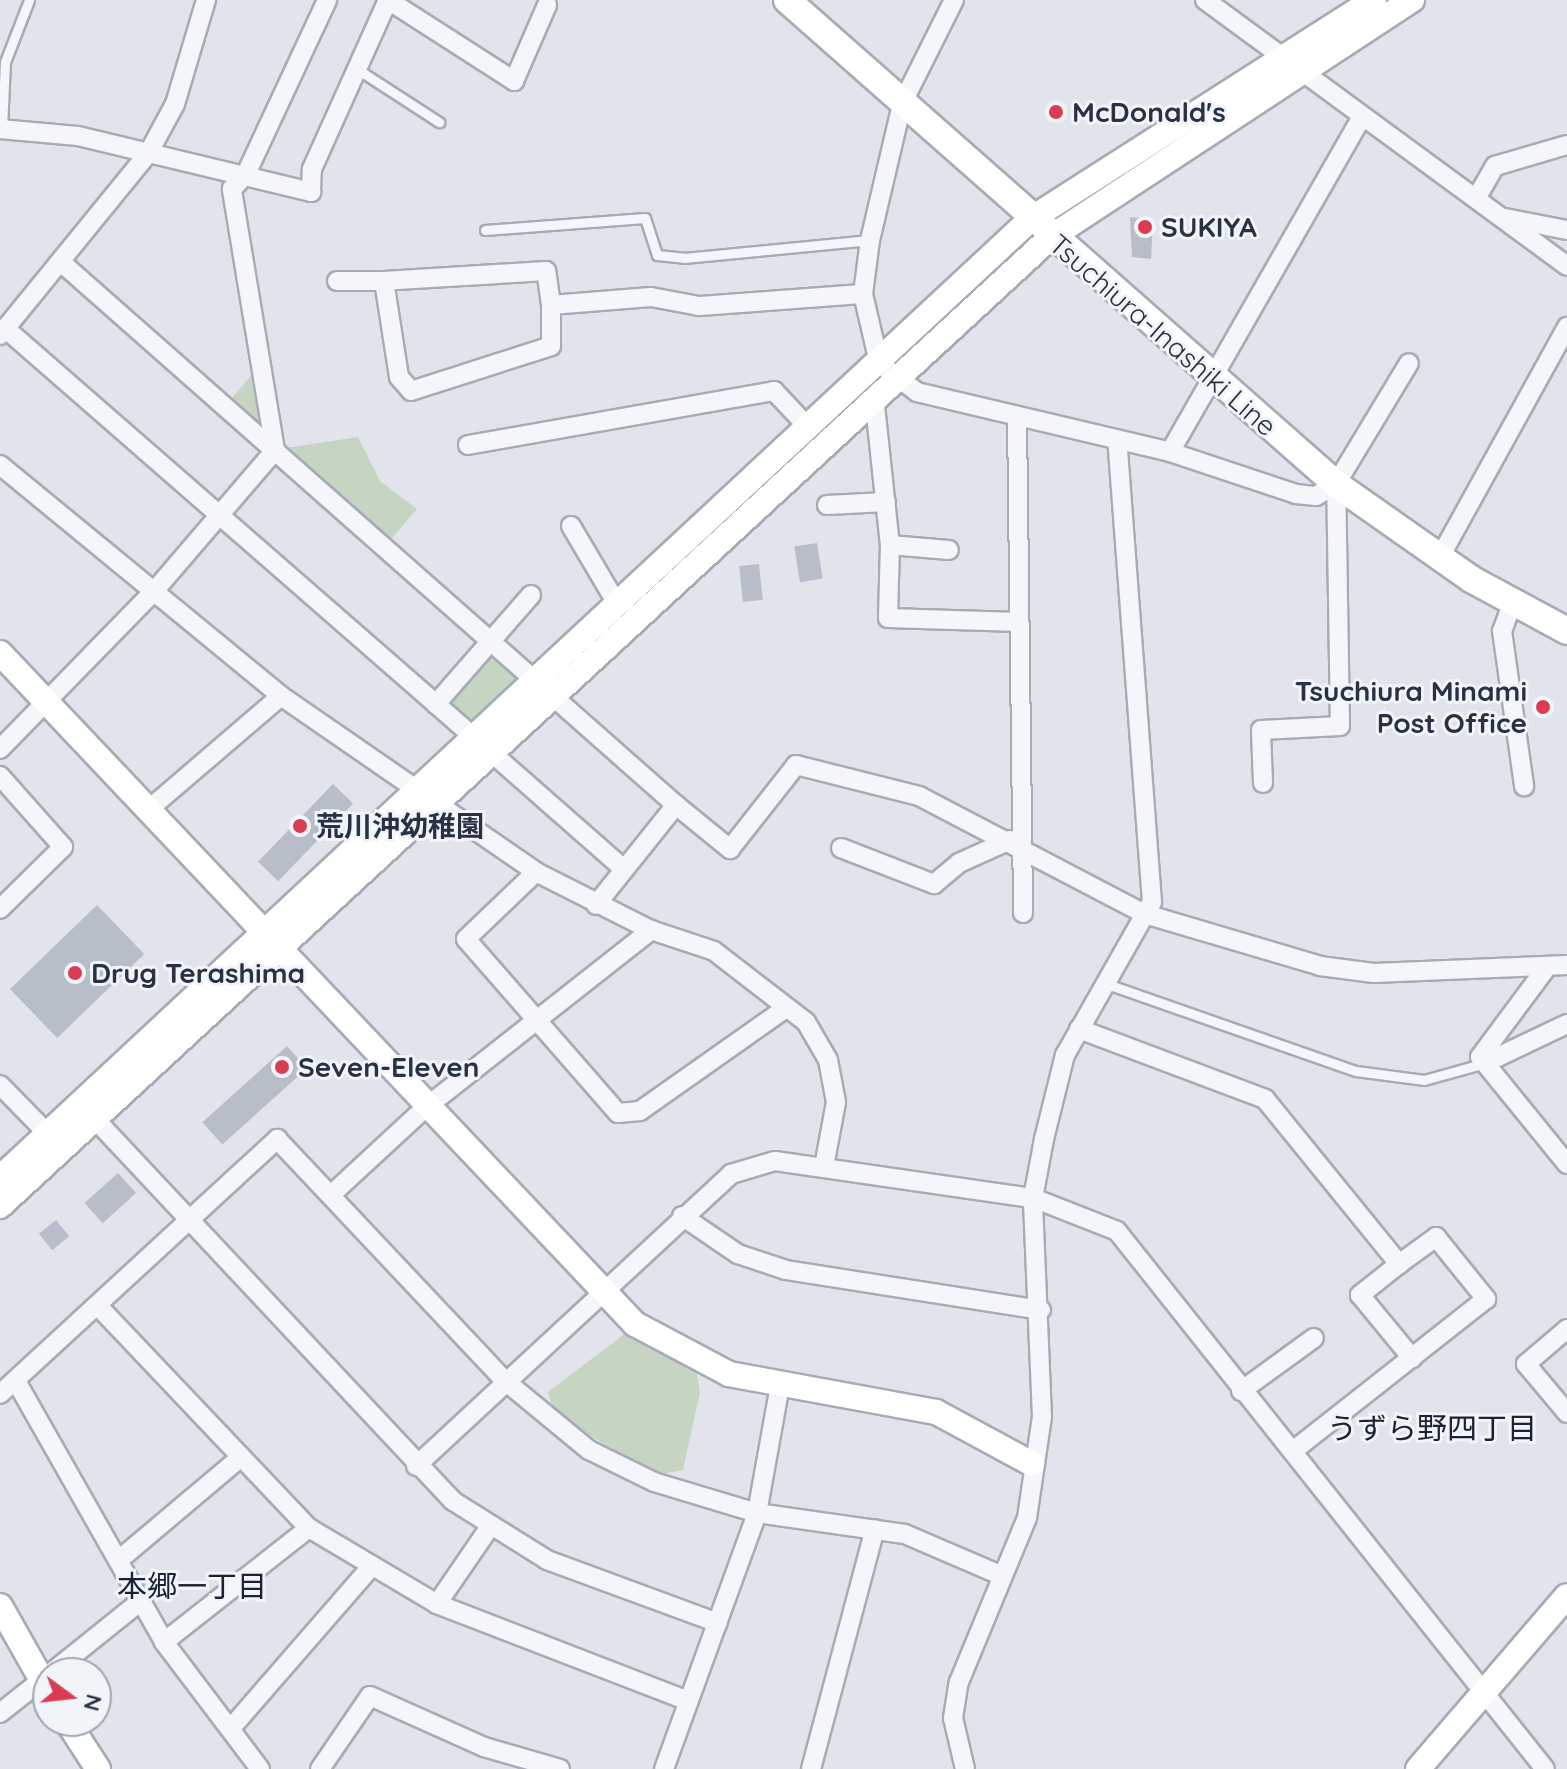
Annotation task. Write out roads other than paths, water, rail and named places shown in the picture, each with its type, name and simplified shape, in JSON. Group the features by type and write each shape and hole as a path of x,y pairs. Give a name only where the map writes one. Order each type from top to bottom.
{"main road":[{"name":"Tsuchiura-Inashiki Line","path":"787,0 1209,379 1336,484 1512,604 1567,631"}],"street":[{"path":"206,0 175,104 149,152 3,332 624,869"},
{"path":"275,450 232,189 246,174 327,0"},
{"path":"1,129 149,152 311,192 312,169 388,0 514,81 547,5"},
{"path":"954,0 902,104 870,240 863,294 886,370 917,392 1170,452 1296,494 1316,496 1336,484 1409,363"},
{"path":"1205,0 1278,60 1360,120 1477,197 1498,217 1567,266"},
{"path":"545,686 616,602 808,427 886,370 1041,228 1278,60 1374,0"},
{"path":"1041,228 1299,74 1412,0"},
{"path":"1170,452 1209,379 1360,120"},
{"path":"1477,197 1495,166 1567,145"},
{"path":"1498,217 1567,230"},
{"path":"62,263 493,640 676,805 730,849 796,765 919,796 1016,843 1145,914 1320,966 1374,973 1544,971 1567,965"},
{"path":"337,281 546,271 551,305 551,346 411,391 399,377 384,281"},
{"path":"551,305 651,297 699,306 863,294"},
{"path":"1440,557 1567,327"},
{"path":"0,1206 441,802 483,747 545,686 874,396 886,370"},
{"path":"468,445 774,391 808,427"},
{"path":"874,396 890,545 888,618 1019,622"},
{"path":"1017,416 1019,622 1016,843 1023,913"},
{"path":"965,1769 953,1718 959,1682 998,1574 1027,1518 1032,1464 1042,1417 1041,1310 1033,1198 1065,1055 1152,902 1152,838 1117,441"},
{"path":"0,749 156,589 275,450"},
{"path":"0,465 156,589 281,696 421,788 536,872 596,905 651,930 714,951 806,1022 828,1060 836,1102 824,1167"},
{"path":"1263,783 1261,730 1340,726 1336,484"},
{"path":"827,505 886,502"},
{"path":"571,526 616,602"},
{"path":"890,545 949,550"},
{"path":"436,704 531,595"},
{"path":"1512,604 1502,631 1524,786"},
{"path":"0,653 600,1294 699,1363 780,1385 936,1412 1032,1464"},
{"path":"148,810 281,696"},
{"path":"0,1178 263,931 421,788 483,747"},
{"path":"0,776 63,847 0,909"},
{"path":"596,905 676,805"},
{"path":"841,848 934,884 959,863 1016,843"},
{"path":"536,872 466,939 535,1025 625,1116 786,1008"},
{"path":"333,1193 425,1108 535,1025 651,930"},
{"path":"1544,971 1480,1057 1567,1164"},
{"path":"1485,1063 1567,1024"},
{"path":"1079,1029 1265,1099 1399,1264"},
{"path":"0,1085 47,1133"},
{"path":"94,1118 186,1222 416,1466 489,1528 547,1560 718,1623"},
{"path":"0,1394 99,1307 277,1139 333,1193 504,1380 589,1450 654,1482 757,1513 875,1529 938,1546 998,1574"},
{"path":"416,1466 504,1380 731,1174 755,1165 824,1167 1033,1198 1117,1231 1241,1391 1293,1451 1545,1769"},
{"path":"682,1216 738,1254 786,1270 1041,1310"},
{"path":"1293,1451 1412,1358 1486,1299 1436,1237 1360,1295 1412,1358"},
{"path":"99,1307 309,1528 437,1604 688,1701"},
{"path":"1567,1329 1526,1364 1567,1413"},
{"path":"1241,1391 1314,1338"},
{"path":"16,1381 120,1559 164,1642 260,1769"},
{"path":"664,1769 757,1513 780,1385"},
{"path":"120,1559 241,1457"},
{"path":"164,1642 309,1528"},
{"path":"437,1604 489,1528"},
{"path":"811,1769 875,1529"},
{"path":"231,1728 371,1567"},
{"path":"1418,1769 1567,1596"},
{"path":"74,1657 142,1600"},
{"path":"0,1606 32,1657"},
{"path":"0,1713 32,1691"},
{"path":"320,1769 370,1696 484,1747 560,1769"},
{"path":"77,1737 98,1769"}],"lane":[{"path":"1,129 2,65 30,0"},
{"path":"357,69 439,122"},
{"path":"485,230 645,218 657,255 684,258 870,240"},
{"path":"1107,984 1356,1071 1424,1080 1485,1063"}],"place":[{"name":"McDonald's","path":"1056,112"},
{"name":"SUKIYA","path":"1145,227"},
{"name":"Tsuchiura Minami Post Office","path":"1543,707"},
{"name":"荒川沖幼稚園","path":"300,826"},
{"name":"Drug Terashima","path":"75,973"},
{"name":"Seven-Eleven","path":"282,1067"}],"district":[{"name":"うずら野四丁目","path":"1432,1428"},
{"name":"本郷一丁目","path":"192,1586"}]}
